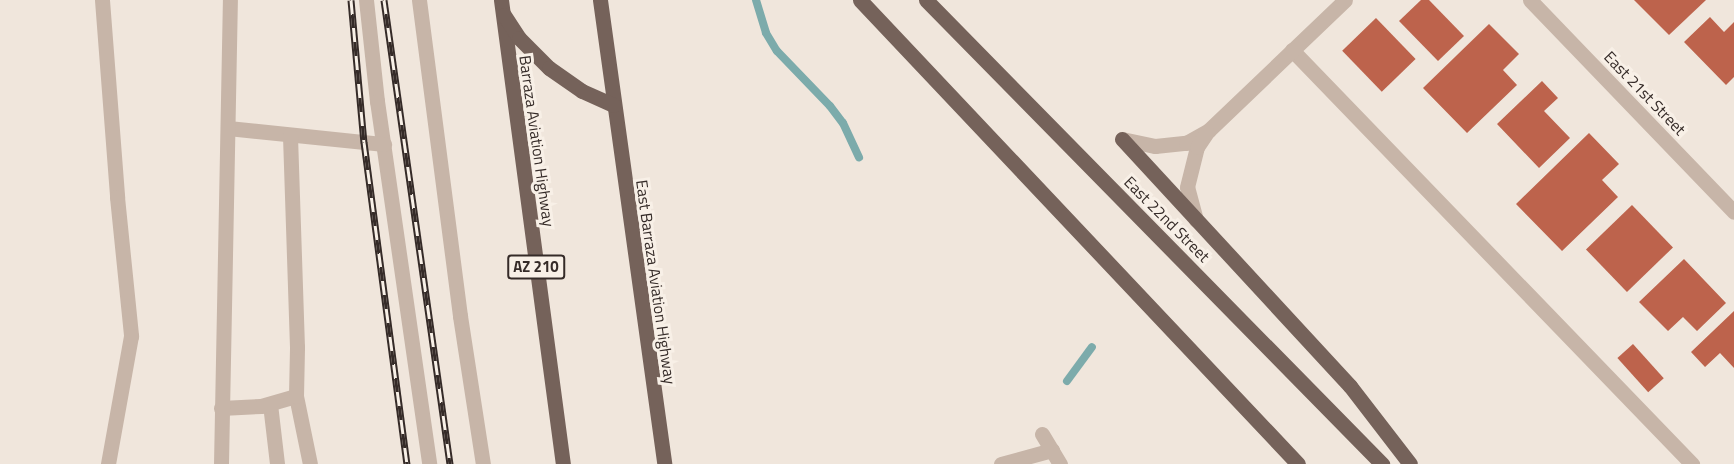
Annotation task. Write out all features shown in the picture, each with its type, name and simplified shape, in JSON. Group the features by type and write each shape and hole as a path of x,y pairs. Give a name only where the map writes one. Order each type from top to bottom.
{"main road":[{"name":"East Barraza Aviation Highway","path":"600,0 664,464"},
{"path":"860,0 1298,464"},
{"name":"East 22nd Street","path":"926,0 1382,464"},
{"path":"502,7 519,38 549,68 582,91 613,105"},
{"name":"Barraza Aviation Highway","path":"502,7 563,464"},
{"path":"1122,139 1350,386 1410,464"}],"street":[{"path":"102,0 117,197 131,336 108,464"},
{"path":"221,464 230,0"},
{"path":"366,0 429,464"},
{"path":"419,0 460,316 483,464"},
{"path":"1196,220 1187,187 1197,147 1209,130 1345,0"},
{"name":"East 21st Street","path":"1530,0 1734,212"},
{"path":"1292,50 1692,464"},
{"path":"228,128 384,144"},
{"path":"1122,139 1155,146 1186,143 1209,130"},
{"path":"290,135 297,347 296,396 310,464"},
{"path":"221,408 270,404 296,396"},
{"path":"270,404 277,464"},
{"path":"1042,434 1060,464"},
{"path":"1001,464 1052,450"}],"building":[{"path":"1421,0 1429,0 1464,36 1438,61 1399,21"},
{"path":"1634,0 1706,0 1669,35"},
{"path":"1710,17 1724,32 1734,22 1734,77 1726,85 1684,42"},
{"path":"1376,18 1416,59 1382,92 1342,51"},
{"path":"1489,24 1519,54 1503,70 1517,85 1467,133 1423,88"},
{"path":"1542,81 1558,98 1544,111 1570,138 1539,168 1497,124"},
{"path":"1589,133 1619,164 1602,180 1618,197 1562,251 1516,204"},
{"path":"1632,205 1673,247 1627,292 1586,249"},
{"path":"1684,259 1726,303 1697,331 1683,317 1668,331 1639,302"},
{"path":"1734,311 1734,368 1720,353 1705,367 1691,352"},
{"path":"1633,344 1664,378 1648,392 1617,358"}],"waterway":[{"path":"756,0 766,33 777,51 830,106 843,123 859,157"},
{"path":"1067,381 1092,347"}],"railway":[{"path":"351,0 364,142 407,464"},
{"path":"384,0 450,464"}]}
